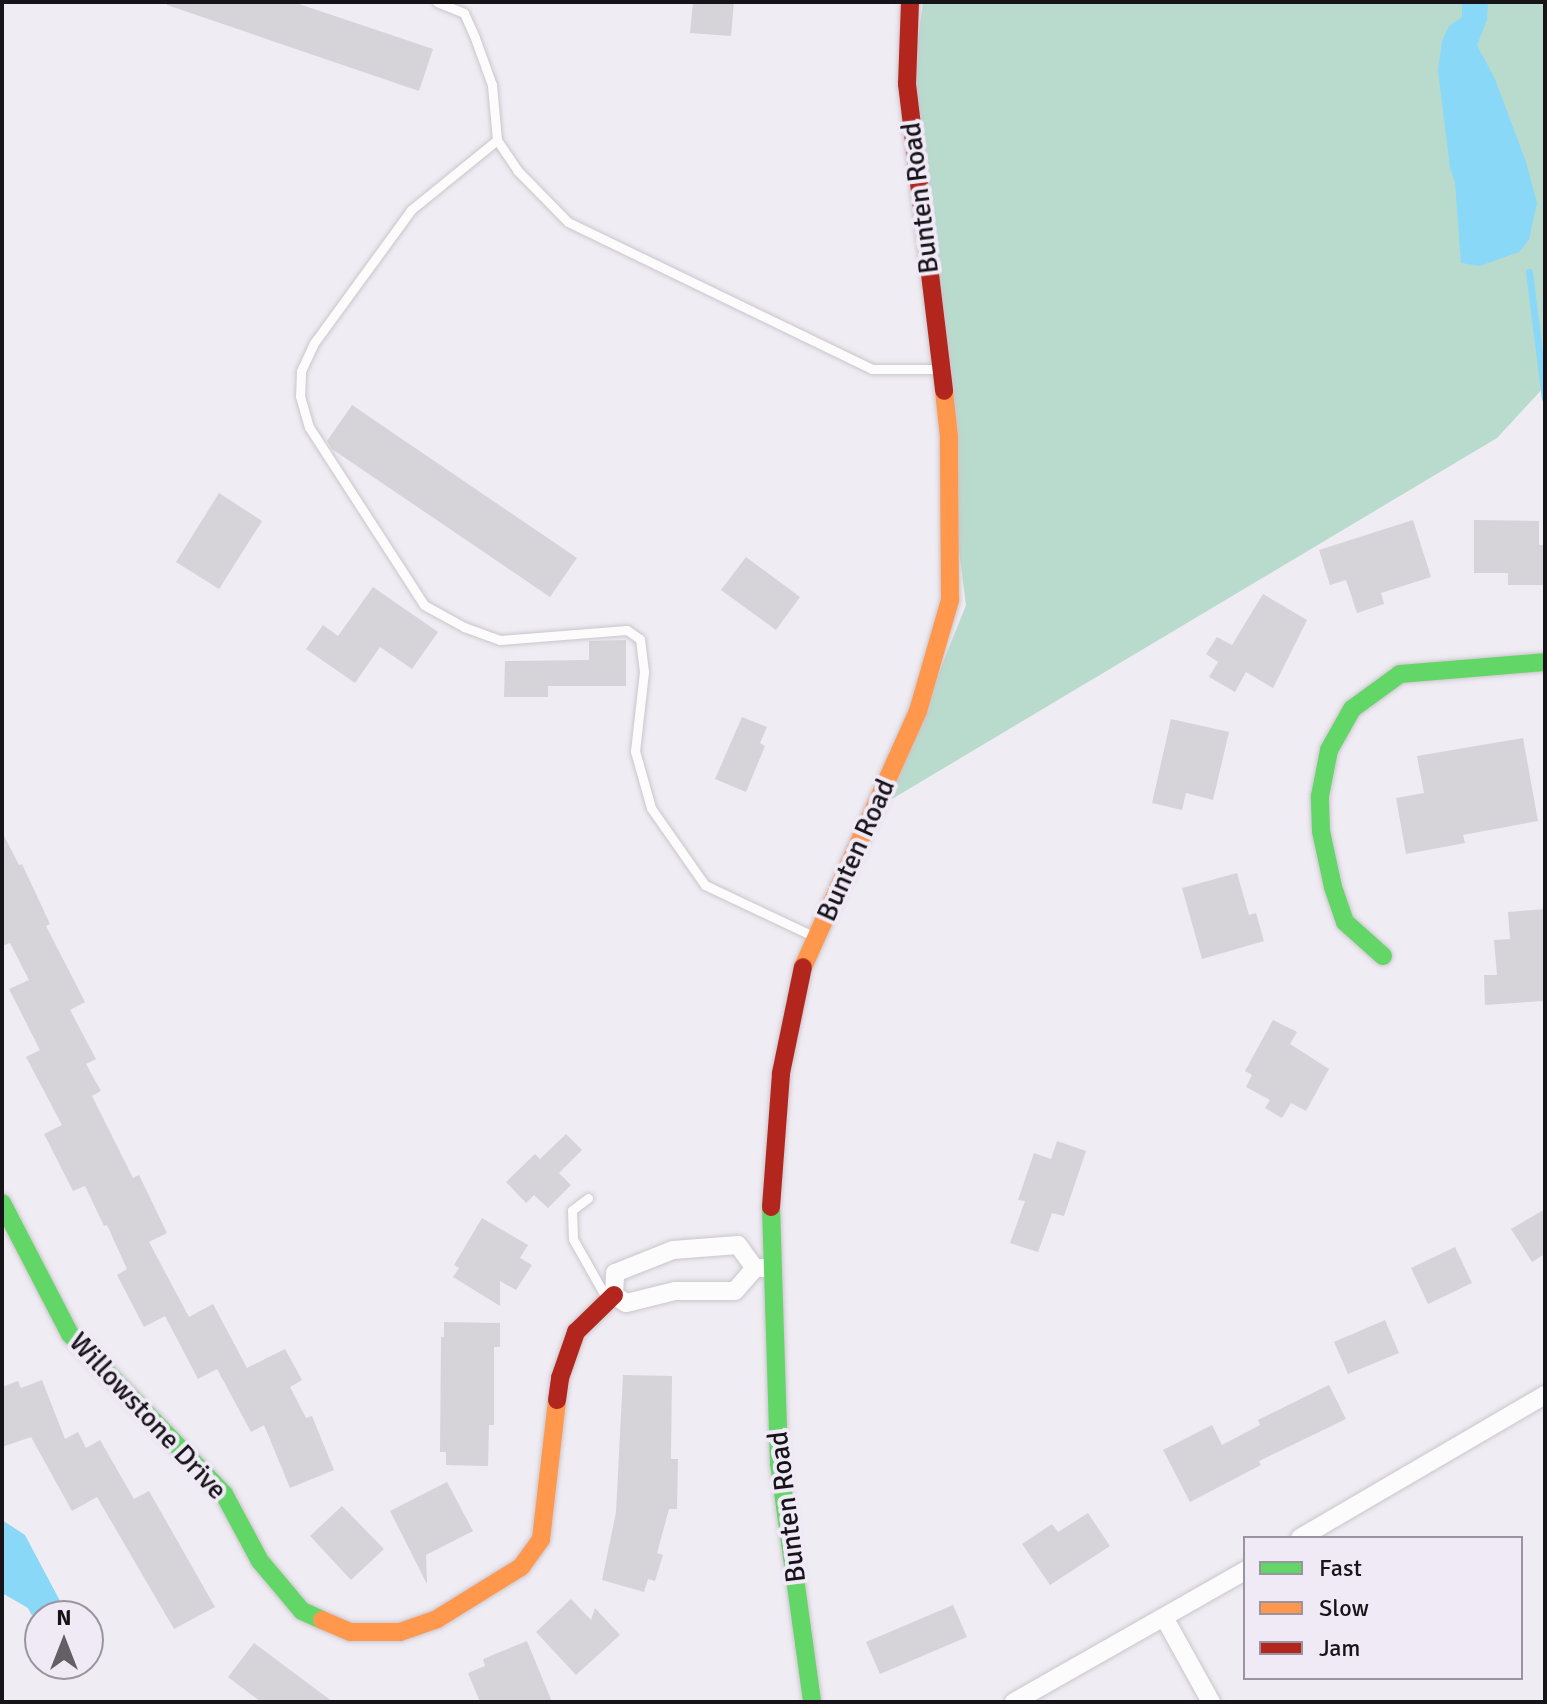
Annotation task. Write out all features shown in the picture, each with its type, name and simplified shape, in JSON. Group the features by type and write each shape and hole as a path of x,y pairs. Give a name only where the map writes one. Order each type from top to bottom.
{"street":[{"name":"Bunten Road","path":"812,1702 779,1463 763,1268 781,1073 803,967 918,711 950,600 949,437 907,84 910,2"},
{"path":"1383,956 1345,922 1333,887 1320,820 1320,796 1329,750 1352,709 1400,674 1545,662"},
{"name":"Willowstone Drive","path":"2,1203 70,1334 224,1494 260,1561 302,1611 350,1632 400,1632 437,1619 521,1567 541,1539 560,1378 576,1332 610,1297 615,1273 673,1250 738,1245 763,1268"},
{"path":"654,1258 663,1293"},
{"path":"610,1297 626,1303 663,1293 735,1291 763,1268"},
{"path":"1303,1536 1545,1395"},
{"path":"1014,1702 1243,1572"},
{"path":"1165,1619 1211,1702"}],"lane":[{"path":"437,2 464,13 475,38 492,85 497,140 517,170 568,222 872,369 941,369"},
{"path":"497,140 411,210 314,343 301,371 300,396 309,427 424,605 464,627 500,640 627,630 640,639 644,672 635,751 651,808 705,885 816,938"},
{"path":"588,1198 572,1210 573,1239 610,1297"}],"green space":[{"path":"923,2 1545,2 1545,386 1497,438 887,802 966,605 905,134"}],"water":[{"path":"1462,2 1488,2 1487,20 1477,45 1495,79 1526,162 1537,203 1529,240 1519,252 1480,266 1461,263 1455,182 1450,168 1438,70 1442,41 1449,26 1462,17"},
{"path":"2,1520 25,1535 60,1600 24,1600 24,1606 2,1593"}],"building":[{"path":"167,2 293,2 433,49 419,91 167,5"},
{"path":"693,2 734,2 731,36 690,33"},
{"path":"352,405 577,558 550,597 332,449 327,441"},
{"path":"219,493 262,521 219,589 176,562"},
{"path":"1413,520 1431,577 1381,593 1384,604 1357,613 1346,580 1330,585 1319,550"},
{"path":"1474,520 1539,521 1539,545 1545,545 1545,585 1508,585 1508,573 1474,573"},
{"path":"746,557 800,597 776,630 721,590"},
{"path":"373,587 438,632 412,669 380,647 355,683 306,649 323,625 338,636"},
{"path":"1263,594 1307,620 1273,688 1246,672 1235,692 1209,677 1218,662 1206,654 1217,637 1232,645"},
{"path":"626,640 626,686 548,686 548,697 504,697 505,661 589,660 589,641"},
{"path":"742,717 767,727 760,743 765,746 746,792 715,779"},
{"path":"1171,719 1229,732 1213,800 1186,793 1182,810 1152,803"},
{"path":"1523,738 1538,821 1463,835 1465,843 1406,854 1396,798 1424,793 1417,756"},
{"path":"2,832 19,865 22,864 50,924 46,926 85,1002 70,1010 96,1059 86,1064 101,1091 92,1096 133,1178 139,1175 167,1233 149,1242 189,1317 213,1304 247,1368 285,1349 302,1380 290,1387 306,1418 312,1416 334,1470 290,1488 264,1425 251,1432 217,1369 198,1379 165,1316 144,1327 117,1275 127,1269 107,1225 104,1226 85,1186 73,1191 44,1134 62,1125 26,1057 40,1050 9,989 29,980 10,943 2,946"},
{"path":"1237,873 1249,915 1256,913 1264,941 1202,959 1182,888"},
{"path":"1545,909 1543,1001 1485,1005 1484,975 1497,975 1494,940 1510,939 1508,912"},
{"path":"1273,1020 1297,1032 1290,1044 1329,1069 1306,1111 1291,1103 1282,1118 1265,1108 1270,1100 1246,1087 1252,1075 1245,1071"},
{"path":"566,1134 582,1150 559,1173 571,1185 548,1208 534,1195 526,1203 506,1182 535,1154 540,1159"},
{"path":"1057,1141 1086,1151 1064,1216 1052,1213 1038,1252 1010,1243 1025,1201 1018,1200 1034,1153 1051,1159"},
{"path":"1545,1209 1545,1254 1532,1262 1511,1229"},
{"path":"482,1218 528,1245 520,1258 532,1265 516,1290 500,1281 500,1306 453,1277 459,1268 454,1265"},
{"path":"1455,1247 1472,1283 1428,1304 1411,1268"},
{"path":"1385,1320 1399,1353 1348,1374 1334,1342"},
{"path":"444,1322 500,1323 500,1347 494,1347 494,1425 489,1425 488,1466 446,1465 446,1452 440,1452 441,1337 444,1337"},
{"path":"623,1375 672,1376 671,1459 678,1459 677,1509 669,1509 657,1553 663,1555 655,1581 648,1579 644,1592 602,1580 616,1512"},
{"path":"42,1380 65,1439 78,1432 86,1448 100,1440 134,1499 149,1491 215,1607 174,1629 97,1497 72,1511 31,1437 2,1447 2,1387 18,1381 21,1388"},
{"path":"1329,1385 1346,1419 1259,1461 1261,1465 1190,1502 1163,1450 1212,1425 1222,1445 1260,1425 1258,1420"},
{"path":"447,1482 473,1531 426,1555 427,1584 390,1511"},
{"path":"342,1506 384,1549 351,1580 310,1536"},
{"path":"1088,1513 1110,1546 1050,1585 1022,1544 1052,1524 1058,1532"},
{"path":"571,1599 591,1620 595,1608 620,1635 576,1675 536,1632"},
{"path":"953,1605 967,1637 880,1674 866,1642"},
{"path":"527,1641 552,1702 480,1702 468,1673 485,1666 483,1659"},
{"path":"254,1643 333,1702 261,1702 228,1677"}],"waterway":[{"path":"1529,272 1545,398"}],"traffic: fast":[{"path":"1383,956 1345,922 1333,887 1321,831 1320,796 1329,750 1352,709 1400,674 1545,662"},
{"path":"2,1203 70,1334 224,1494 260,1561 302,1611 322,1620"},
{"path":"771,1207 779,1463 812,1702"}],"traffic: slow":[{"path":"803,967 918,711 950,600 949,437 944,391"},
{"path":"322,1620 350,1632 400,1632 437,1619 521,1567 541,1539 557,1400"}],"traffic: jam":[{"path":"910,2 907,84 944,391"},
{"path":"771,1207 781,1073 803,967"},
{"path":"557,1400 560,1378 576,1332 614,1295"}]}
